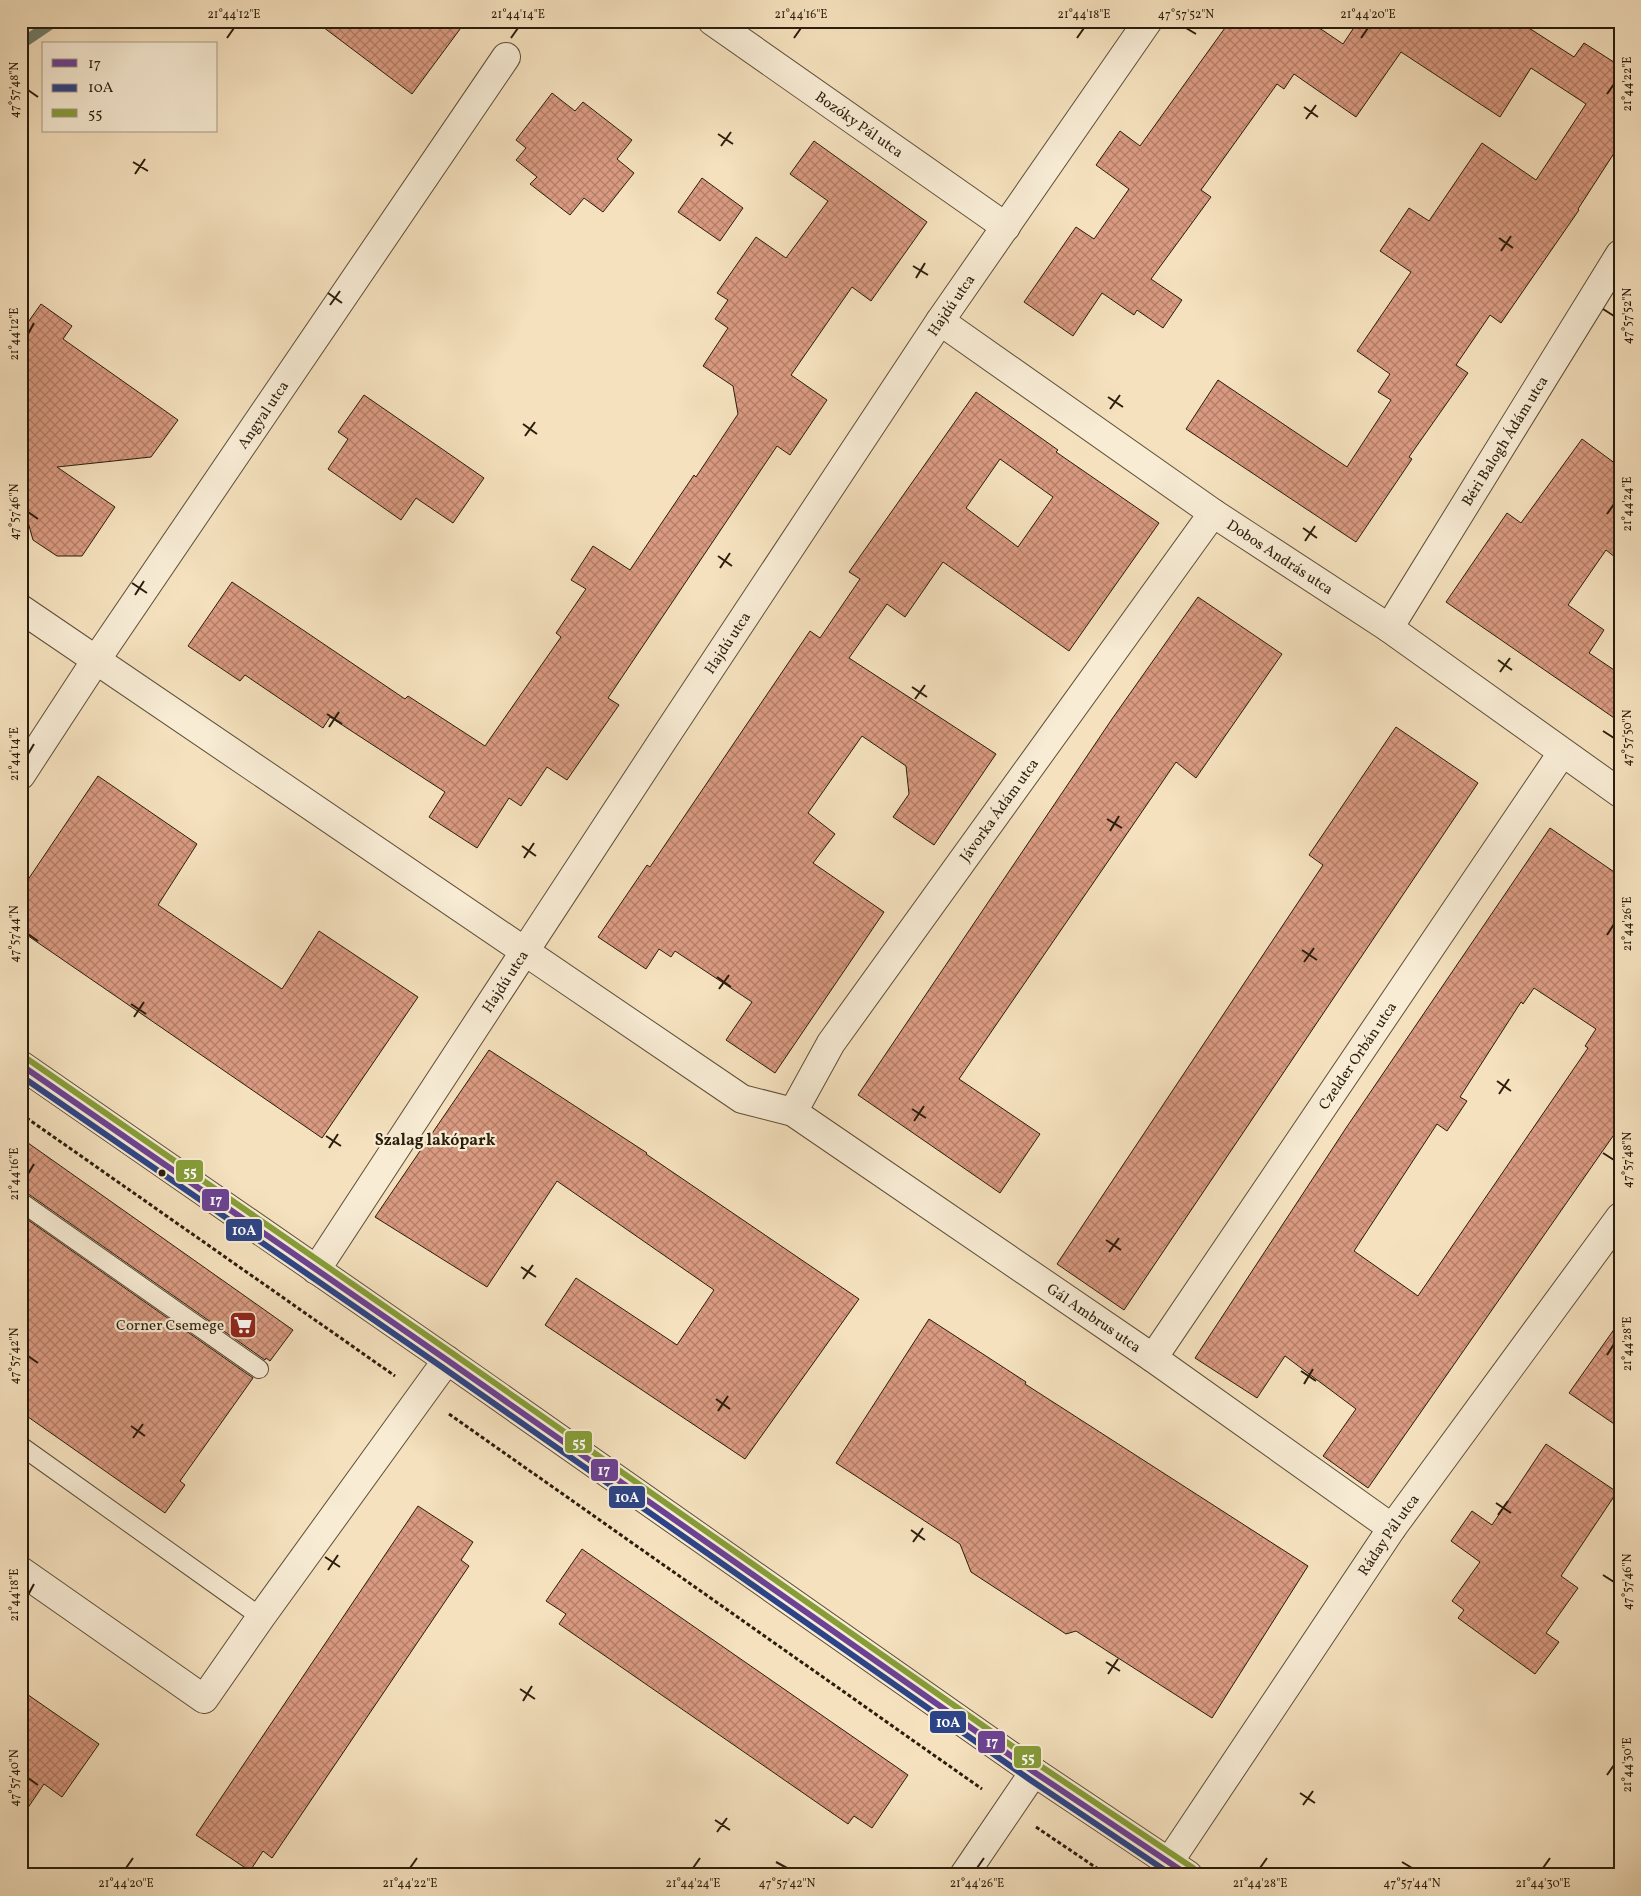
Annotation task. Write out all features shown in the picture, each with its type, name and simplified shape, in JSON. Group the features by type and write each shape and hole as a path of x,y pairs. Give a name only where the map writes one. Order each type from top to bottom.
{"street":[{"name":"Bozóky Pál utca","path":"712,21 1006,227"},
{"name":"Hajdú utca","path":"316,1270 940,321 1148,21"},
{"name":"Angyal utca","path":"21,775 96,660 506,57"},
{"name":"Béri Balogh Ádám utca","path":"1388,628 1620,254"},
{"name":"Dobos András utca","path":"940,321 1213,514 1388,628 1620,793"},
{"name":"Jávorka Ádám utca","path":"793,1112 831,1043 1213,514"},
{"path":"21,609 742,1099 793,1112"},
{"name":"Czelder Orbán utca","path":"1152,1358 1562,753"},
{"path":"21,1065 447,1360 1034,1772 1178,1868"},
{"name":"Gál Ambrus utca","path":"793,1112 1152,1358 1392,1528"},
{"name":"Ráday Pál utca","path":"1178,1868 1392,1528 1620,1217"},
{"path":"21,1571 204,1699 447,1360"},
{"path":"964,1875 1034,1772"}],"lane":[{"path":"21,1202 259,1369"},
{"path":"21,1446 261,1617"}],"path":[{"path":"21,1114 1009,1809 1107,1875"}],"building":[{"path":"315,21 466,21 412,94"},
{"path":"1230,21 1309,21 1343,44 1357,23 1354,21 1518,21 1574,57 1584,43 1620,66 1620,144 1579,210 1501,323 1490,315 1456,365 1468,373 1409,457 1412,459 1356,542 1186,429 1218,380 1347,467 1391,400 1378,392 1390,374 1357,351 1411,272 1380,251 1409,208 1429,221 1482,143 1536,180 1586,104 1531,68 1500,117 1401,52 1356,117 1294,74 1284,89 1277,84 1201,190 1211,197 1151,279 1182,300 1163,328 1137,310 1134,315 1102,293 1073,336 1024,302 1076,227 1094,239 1129,189 1096,165 1120,131 1140,146"},
{"path":"552,93 575,111 583,102 632,140 617,159 634,173 603,212 584,198 570,215 530,184 537,177 516,160 526,148 516,140"},
{"path":"814,141 927,222 871,301 852,287 791,375 827,400 790,455 777,446 608,698 619,705 567,780 547,767 521,806 509,798 477,848 429,817 445,792 330,717 323,728 245,675 240,681 188,646 232,582 405,699 408,696 485,746 561,637 556,633 586,589 571,580 593,546 630,570 738,414 733,386 703,366 728,328 715,319 728,300 717,293 756,237 786,258 828,201 790,174"},
{"path":"702,178 743,208 720,241 678,212"},
{"path":"41,304 72,326 63,339 178,420 151,457 57,467 115,507 82,556 57,556 33,540 21,497 21,332"},
{"path":"976,392 1058,450 1056,452 1159,523 1069,651 943,562 905,617 887,604 849,658 996,754 934,845 893,817 909,794 906,766 862,736 808,813 835,834 813,863 884,912 775,1073 726,1040 752,1002 675,951 671,957 659,949 646,969 598,937 647,865 650,867 810,631 820,638 860,579 849,572","holes":["1000,459 1053,497 1018,547 966,508"]},
{"path":"364,395 484,478 453,523 416,498 401,520 328,469 348,439 338,432"},
{"path":"1582,439 1620,467 1620,561 1606,550 1568,605 1604,630 1589,653 1620,674 1620,722 1446,602 1507,513 1521,523"},
{"path":"1198,597 1282,654 1196,778 1176,762 959,1079 1040,1134 1000,1193 858,1095 1112,719"},
{"path":"1396,727 1478,783 1124,1310 1057,1264 1323,865 1309,855"},
{"path":"98,776 197,844 158,905 282,989 319,931 418,997 322,1138 21,931 21,890"},
{"path":"1550,828 1620,876 1620,1126 1368,1488 1323,1456 1356,1409 1285,1356 1257,1398 1195,1358 1346,1128","holes":["1534,988 1596,1029 1585,1046 1588,1048 1418,1296 1354,1251 1437,1124 1447,1131 1467,1101 1460,1097 1521,1002 1523,1004"]},
{"path":"489,1050 647,1153 859,1299 745,1459 545,1325 576,1278 677,1345 714,1290 557,1181 487,1287 375,1217"},
{"path":"21,1138 293,1330 270,1361 266,1358 265,1360 27,1193 21,1191"},
{"path":"21,1215 253,1378 180,1481 185,1485 165,1513 21,1412"},
{"path":"929,1319 1026,1382 1025,1384 1308,1566 1212,1718 1076,1631 1066,1634 971,1572 960,1544 836,1463"},
{"path":"1620,1321 1620,1428 1569,1393"},
{"path":"1546,1444 1617,1492 1561,1576 1578,1588 1546,1633 1559,1642 1535,1674 1458,1618 1464,1610 1452,1601 1480,1562 1451,1541 1472,1511 1492,1525"},
{"path":"418,1506 473,1542 461,1560 469,1566 272,1858 263,1851 250,1871 196,1835"},
{"path":"582,1549 908,1775 872,1828 854,1816 848,1824 559,1624 566,1614 546,1601"},
{"path":"21,1690 99,1744 62,1797 44,1784 21,1818"}],"waterway":[{"path":"21,44 55,21"}],"transit line":[{"name":"55","path":"26,1058 452,1353 1039,1765 1193,1868"},
{"name":"17","path":"21,1065 447,1360 1034,1772 1188,1875"},
{"name":"10A","path":"21,1076 442,1367 1029,1779 1172,1875"}],"place":[{"name":"Corner Csemege","path":"243,1325"}],"district":[{"name":"Szalag lakópark","path":"435,1139"}]}
